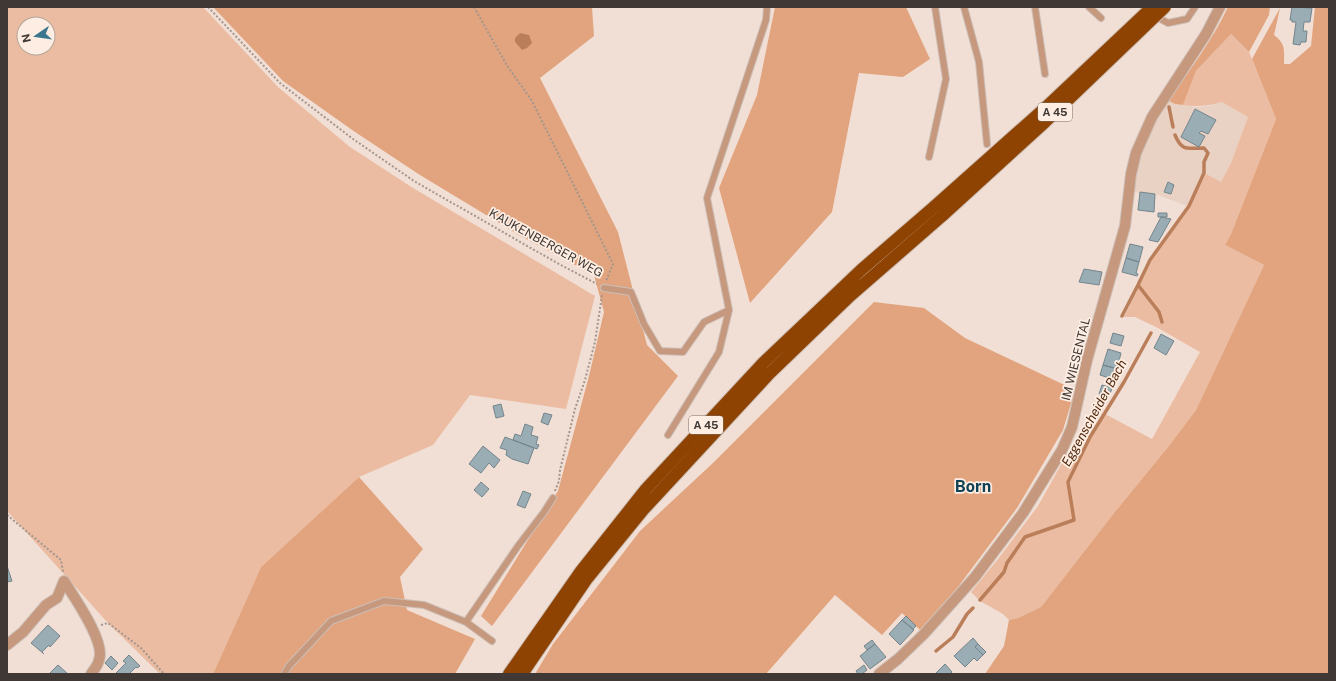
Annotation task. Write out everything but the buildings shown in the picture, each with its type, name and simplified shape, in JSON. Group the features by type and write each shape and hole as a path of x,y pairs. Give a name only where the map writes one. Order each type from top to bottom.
{"highway":[{"name":"A 45","path":"522,674 586,580 648,505 769,374 850,296 943,215 1045,122 1165,7"},
{"name":"A 45","path":"509,674 581,571 646,489 763,363 861,270 1044,109 1147,8"}],"street":[{"name":"IM WIESENTAL","path":"878,674 898,659 924,634 975,578 1023,513 1062,450 1072,427 1087,360 1126,226 1131,174 1136,153 1152,117 1206,34 1220,7"},
{"path":"64,581 92,627 99,644 100,659 92,674"},
{"path":"7,645 23,632 46,605 57,598 64,581"}],"lane":[{"path":"668,435 719,352 729,310 707,198 766,20 767,7"},
{"path":"929,157 946,79 935,7"},
{"path":"964,7 979,62 987,144"},
{"path":"1035,7 1045,74"},
{"path":"1088,7 1101,18"},
{"path":"1147,8 1168,23 1187,19 1195,7"},
{"path":"604,288 631,292 644,324 660,351 683,352 704,322 729,310"},
{"path":"466,622 553,498"},
{"path":"284,674 289,666 331,621 384,601 424,605 466,622 492,641"}],"path":[{"name":"KAUKENBERGER WEG","path":"208,7 280,83 353,139 414,181 557,264 604,288 595,342 585,380 575,409 560,470 559,481 553,498"},
{"path":"474,7 506,64 532,101 613,264 604,288"},
{"path":"7,515 61,560 64,581"},
{"path":"92,627 108,623 141,648 164,674"}],"shaded area":[{"path":"7,7 203,7 278,87 350,147 413,188 595,296 566,409 470,395 433,445 359,477 261,567 213,674 160,674 108,623 7,511"},
{"path":"213,7 592,7 594,36 540,78 618,232 647,345 678,376 492,626 481,616 558,491 589,376 604,312 594,275 519,235 420,175 355,132 283,81"},
{"path":"775,7 906,7 930,59 903,77 859,73 832,212 750,303 719,188 757,95"},
{"path":"1228,7 1270,7 1269,15 1249,52 1231,34 1196,71 1183,105 1175,104 1169,101 1208,44"},
{"path":"1315,7 1329,7 1329,674 985,674 1004,646 1009,620 1018,618 1041,607 1196,410 1264,265 1225,245 1231,234 1276,119 1252,59 1280,8 1274,35 1281,41 1284,48 1284,64 1290,64 1311,46"},
{"path":"520,33 529,35 532,43 527,48 522,50 515,42 515,38"},
{"path":"1231,34 1249,52 1276,119 1231,234 1225,245 1264,265 1196,410 1041,607 1018,618 1009,620 1003,614 980,601 1004,572 1008,563 1025,538 1075,520 1070,482 1091,437 1105,414 1152,439 1200,352 1158,328 1135,317 1124,317 1152,260 1190,207 1206,174 1221,182 1231,163 1248,117 1222,102 1202,106 1183,105 1196,71"},
{"path":"1169,101 1175,104 1196,107 1208,106 1222,102 1248,117 1231,163 1221,182 1206,175 1190,207 1155,194 1133,192 1138,167 1145,144"},
{"path":"874,302 924,308 965,338 1075,390 1063,430 1017,508 958,587 920,630 902,613 882,635 835,595 766,674 535,674 553,644 640,531 714,462"},
{"path":"1067,454 1078,460 1067,482 1073,519 1024,536 1006,563 1003,572 979,600 971,592 1038,506"},
{"path":"359,477 423,549 400,577 407,610 475,639 455,674 213,674 261,567"}],"waterway":[{"name":"Eggenscheider Bach","path":"1169,107 1173,127"},
{"name":"Eggenscheider Bach","path":"1162,322 1159,312 1138,285 1150,260 1189,206 1204,173 1204,162 1208,153 1204,148 1183,147 1175,135"},
{"path":"1122,316 1138,285"},
{"name":"Eggenscheider Bach","path":"980,600 1004,572 1007,563 1025,537 1074,520 1068,482 1090,437 1124,382 1151,333"},
{"name":"Eggenscheider Bach","path":"936,651 953,637 967,614 973,608"}],"district":[{"name":"Born","path":"973,486"}]}
